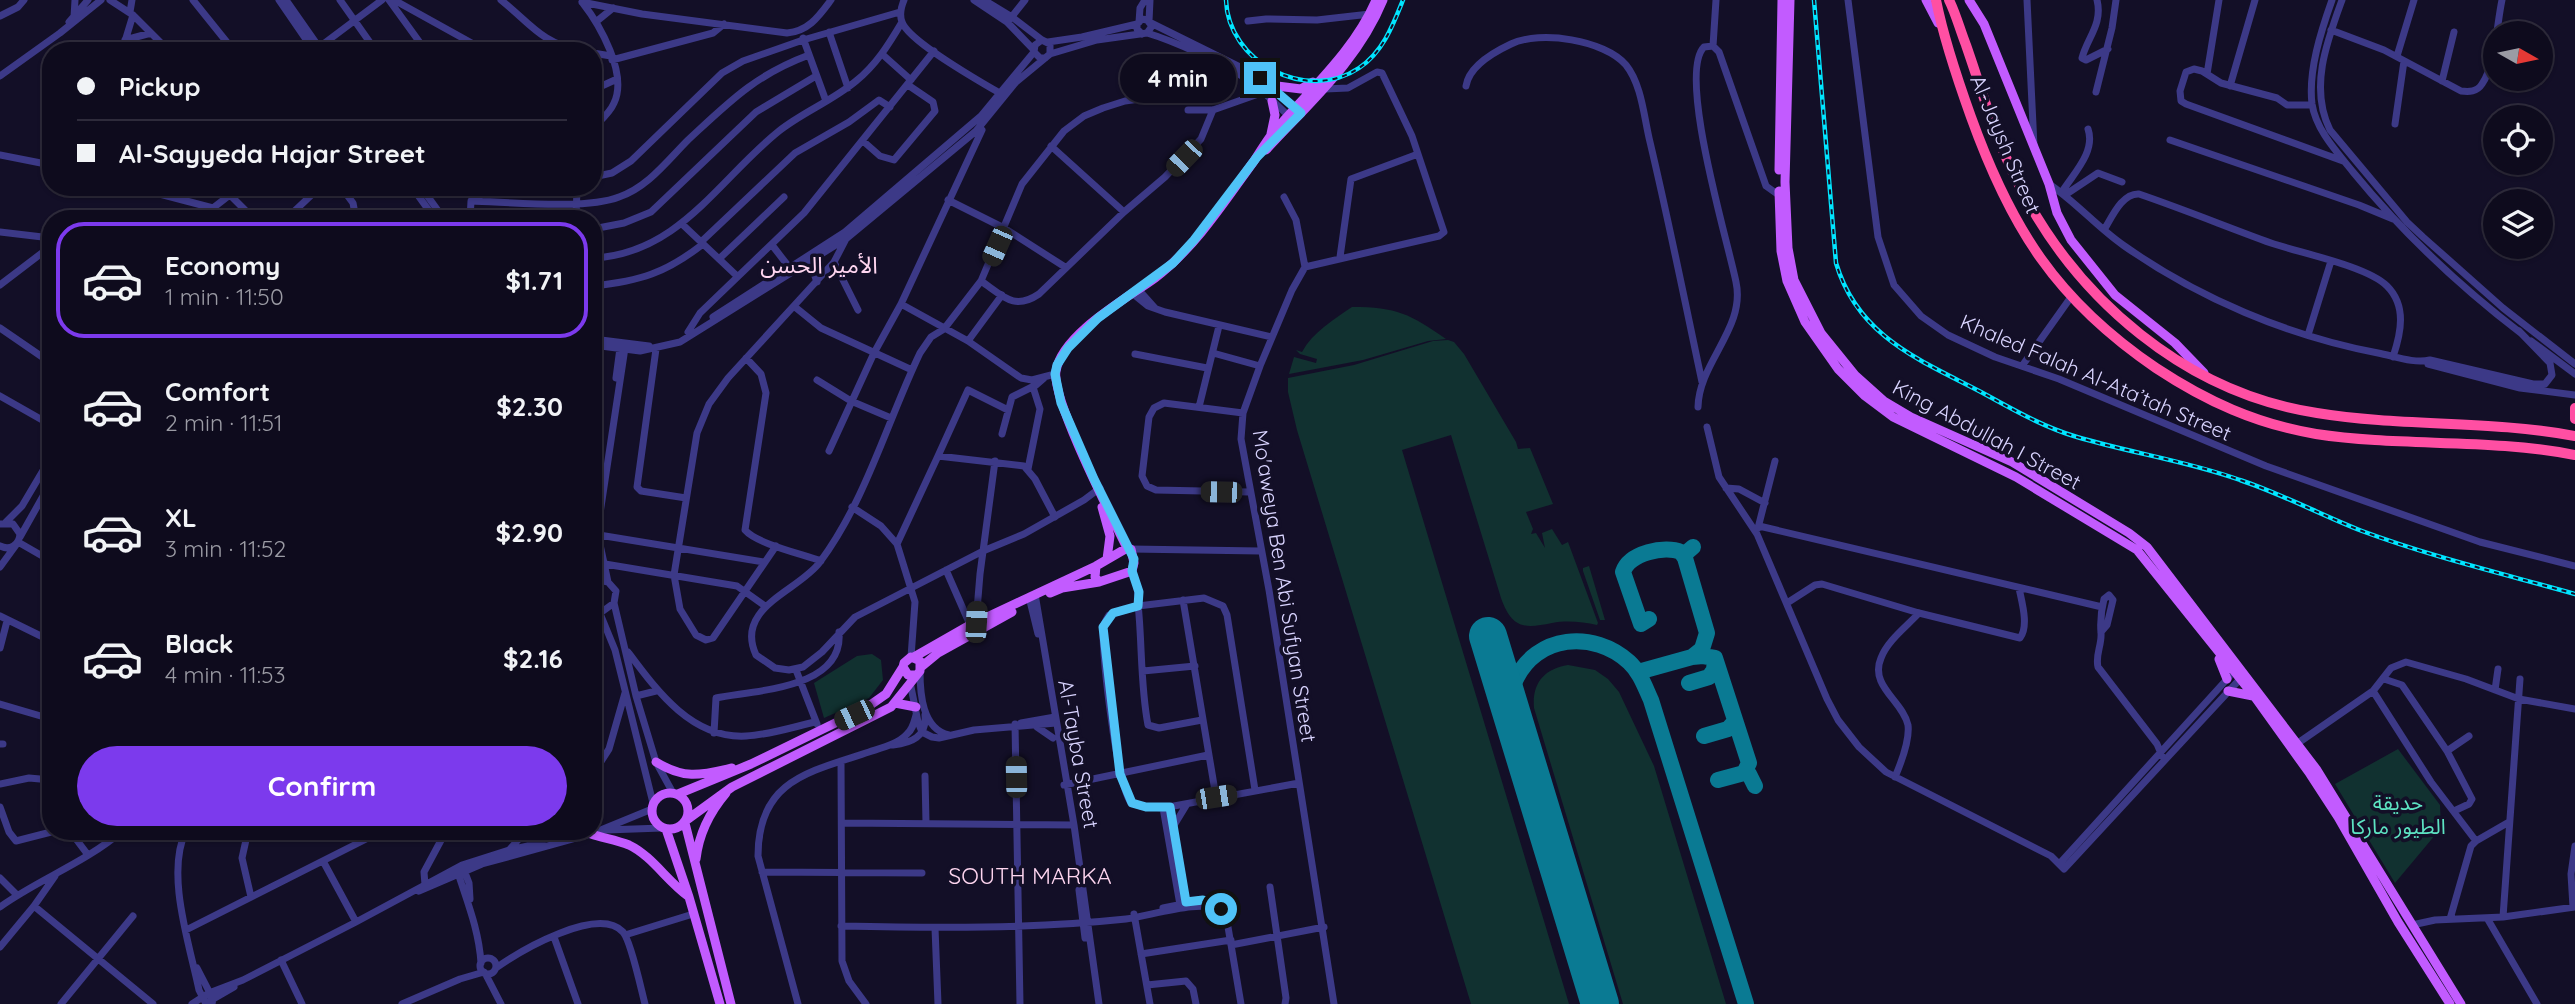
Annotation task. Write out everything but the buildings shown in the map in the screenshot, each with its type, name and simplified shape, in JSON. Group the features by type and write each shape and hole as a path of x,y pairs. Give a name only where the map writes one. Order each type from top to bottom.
{"highway":[{"name":"Al-Jaysh Street","path":"1936,0 1942,32 1957,78 2001,193 2017,224 2071,297 2095,321 2140,357 2210,401 2242,416 2279,427 2318,434 2500,446 2575,455"},
{"name":"Al-Jaysh Street","path":"1949,0 2005,156 2032,209 2057,249 2081,279 2114,313 2158,348 2244,395 2281,407 2363,418 2511,428 2575,436"},
{"path":"2575,408 2575,419"}],"main road":[{"path":"1299,110 1325,89 1376,0"},
{"path":"1107,559 1110,531 1099,493 1050,376 1061,357 1083,331 1173,263 1194,240 1257,157 1358,49 1383,0"},
{"name":"King Abdullah I Street","path":"1782,0 1783,196 1788,248 1794,280 1821,333 1856,375 1898,410 2012,462 2140,540 2152,552 2330,803 2398,922 2450,1004"},
{"name":"King Abdullah I Street","path":"1790,0 1781,251 1787,281 1805,322 1847,380 1893,417 2016,477 2126,541 2147,561 2213,648 2298,743 2461,1004"},
{"path":"1926,0 1942,32"},
{"path":"1969,0 1984,24 2049,184 2063,226 2095,273 2137,314 2175,343 2207,377"},
{"path":"1266,89 1301,89 1331,75"},
{"path":"1271,135 1275,115 1272,102"},
{"path":"1257,157 1271,135 1291,118"},
{"path":"1033,598 1132,571 1134,559 1099,493"},
{"path":"913,673 904,663 913,657 1129,548"},
{"path":"1096,566 1095,577 1099,582"},
{"path":"720,1004 689,897 664,829 654,820 652,806 663,795 676,793 751,764 818,726 875,703 973,627"},
{"path":"664,829 676,828 732,787 884,711 895,703 920,661 913,657"},
{"path":"2228,691 2254,696"},
{"path":"895,703 919,709"},
{"path":"656,762 690,776 751,764"},
{"path":"695,867 702,831 716,805 732,787"},
{"path":"676,793 688,806 686,821 695,867 731,1004"},
{"path":"602,837 629,845 645,856 675,887 689,897"}],"street":[{"path":"0,16 18,7 24,0"},
{"path":"74,17 75,0"},
{"path":"60,33 88,0"},
{"path":"47,42 101,0"},
{"path":"110,0 130,12"},
{"path":"121,0 160,42"},
{"path":"132,0 125,40 151,33"},
{"path":"194,0 227,42"},
{"path":"279,0 311,42"},
{"path":"285,0 312,42"},
{"path":"340,0 370,42"},
{"path":"327,42 382,0"},
{"path":"391,0 420,42"},
{"path":"391,0 469,42"},
{"path":"501,0 551,42"},
{"path":"581,1 787,33 800,31 814,21 831,0"},
{"path":"904,0 900,12 902,22 914,37 1002,94"},
{"path":"602,341 640,351 680,342 845,232 948,146 1002,94 1048,56 1052,48 1045,41 974,0"},
{"path":"984,0 1009,19 1040,58 1097,40 1144,34 1151,29 1150,0"},
{"path":"1009,19 1025,0"},
{"path":"1145,0 1139,14 1138,31 1181,42 1246,69 1266,89 1272,102 1291,118"},
{"path":"1716,0 1713,46 1721,56 1766,186 1774,194 1783,196"},
{"name":"Khaled Falah Al-Ata’tah Street","path":"1848,0 1878,237 1894,285 1909,305 1948,335 1995,357 2208,443 2480,542 2575,566"},
{"path":"2027,0 2033,149"},
{"path":"2097,0 2099,12 2096,26 2082,58 2086,60 2108,49"},
{"path":"2096,92 2108,49 2116,0"},
{"path":"2207,74 2219,0"},
{"path":"2230,86 2255,0"},
{"path":"2332,0 2322,72 2321,102 2326,121 2335,138 2407,222 2437,251 2503,308 2575,364"},
{"path":"2342,0 2314,69 2312,105 2326,137 2394,220 2464,288 2575,374"},
{"path":"2395,124 2401,58 2414,0"},
{"path":"581,1 597,20 617,79 614,103 602,117"},
{"path":"2327,33 2371,44 2468,92 2482,84 2490,62 2498,1"},
{"path":"597,20 613,8"},
{"path":"602,175 612,173 631,161 722,73 743,61 803,40 900,12"},
{"path":"1248,21 1317,20 1370,14"},
{"path":"829,451 986,121 1037,43 1082,37 1138,23 1142,19 1299,110"},
{"path":"602,256 639,249 662,239 682,224 777,133 848,88 869,70 902,22"},
{"path":"602,55 612,58 713,33 723,24"},
{"path":"800,31 826,101"},
{"path":"829,32 848,88"},
{"path":"2442,81 2454,33"},
{"path":"1466,86 1471,72 1478,65 1507,46 1531,37 1566,39 1603,51 1626,64 1636,85 1671,229 1703,383"},
{"path":"0,75 42,46"},
{"path":"1698,407 1703,383 1735,314 1738,294 1700,124 1699,54 1704,47 1713,46"},
{"path":"688,332 696,316 804,213 934,51"},
{"path":"863,141 880,156 894,160 934,111 933,102 882,54"},
{"path":"471,201 576,203 612,200 641,186 741,91 779,68 809,55"},
{"path":"2312,105 2287,105 2277,98 2214,80 2194,69 2186,72 2180,91 2181,101 2344,161"},
{"path":"1284,197 1296,220 1305,267 1444,232 1405,118 1382,72 1377,72 1348,88 1325,89"},
{"path":"1099,493 1024,534 911,586 855,617 822,652 796,670 775,668 756,655 752,631 765,606 813,571 821,561 852,507 912,370 928,341 944,328 981,281 1022,184 1051,146 1084,116 1103,108 1125,101 1197,91 1238,74"},
{"path":"602,227 624,223 651,212 756,112 816,76"},
{"path":"602,86 617,79"},
{"path":"1188,110 1213,110 1266,89"},
{"path":"602,285 652,276 675,264 702,243 799,150 849,122 880,100 890,107"},
{"path":"981,281 1016,303 1026,302 1039,294 1124,212 1165,177 1201,139 1213,110"},
{"path":"817,253 847,238 986,121"},
{"path":"2024,127 2034,123"},
{"path":"2063,193 2089,149 2088,130"},
{"path":"2170,140 2359,205 2394,220"},
{"path":"1051,146 1124,212"},
{"path":"1340,257 1351,179 1418,154"},
{"path":"0,155 42,163"},
{"path":"2063,193 2098,173 2122,182"},
{"path":"2049,184 2104,230 2147,260 2210,296 2252,315 2355,349 2424,362 2520,388 2575,395"},
{"path":"2104,230 2124,199 2130,194 2139,194 2271,243 2379,279 2395,296 2401,317 2401,330 2393,356"},
{"path":"166,196 213,208 229,196"},
{"path":"231,196 245,210"},
{"path":"296,210 310,196"},
{"path":"470,210 474,196"},
{"path":"576,196 576,210"},
{"path":"719,259 784,197"},
{"path":"948,200 1004,228 1065,267"},
{"path":"682,224 737,276"},
{"path":"0,232 42,237"},
{"path":"776,546 717,634 706,640 696,635 680,609 674,575 694,445 704,413 720,388 834,262 847,238"},
{"path":"772,245 789,267"},
{"path":"0,285 4,276 42,252"},
{"path":"817,253 825,273"},
{"path":"602,347 654,346 675,340 789,267 809,258"},
{"path":"809,258 817,282"},
{"path":"2308,335 2331,261"},
{"path":"834,262 858,310"},
{"name":"Mo'aweya Ben Abi Sufyan Street","path":"1305,267 1292,290 1260,366 1243,413 1241,439 1269,590 1334,1004"},
{"path":"1135,291 1156,308 1219,326 1272,337"},
{"path":"968,341 1002,295"},
{"path":"2022,366 2071,297"},
{"path":"901,303 968,341 1021,378 1032,380 1050,376"},
{"path":"794,307 821,328 912,370"},
{"path":"1199,407 1219,326"},
{"path":"0,328 42,357"},
{"path":"2424,362 2434,361 2533,384 2544,384 2552,375 2552,366 2519,331"},
{"path":"602,469 623,347"},
{"path":"602,490 619,367 610,348"},
{"path":"656,349 637,487 641,491 686,498"},
{"path":"619,367 640,351"},
{"path":"1213,353 1260,366"},
{"path":"1135,354 1207,369"},
{"path":"746,358 761,374 766,393 745,530 748,534 776,546 821,561"},
{"path":"1002,434 1012,397 1050,376"},
{"path":"817,380 851,401 891,418"},
{"path":"1033,387 1040,409 1028,469 1055,517"},
{"path":"897,544 968,390 1008,410"},
{"path":"0,396 42,420"},
{"path":"1243,413 1159,404 1151,411 1142,476 1145,483 1156,489 1249,492"},
{"path":"1707,428 1717,471 1726,488 1758,530 1827,699 1838,720 1865,755 1895,777 2051,856 2062,866 2163,752 2237,674"},
{"path":"937,456 995,461 1028,469"},
{"path":"973,627 995,461"},
{"path":"1758,530 1775,461"},
{"path":"0,558 16,543 18,528 3,523 22,506 42,472"},
{"path":"1726,488 1738,489 1765,503"},
{"path":"0,567 42,498"},
{"path":"852,507 881,526 897,544 911,586 915,610 913,657"},
{"path":"1758,530 2102,607"},
{"path":"602,535 764,562"},
{"path":"0,546 16,543 42,556"},
{"path":"1129,548 1260,551"},
{"path":"602,554 608,582 616,591 614,603 636,696 656,762 676,793"},
{"path":"605,564 737,586 745,589 765,606"},
{"path":"946,570 973,627"},
{"path":"1132,571 1139,592 1148,725 1159,728 1202,720"},
{"path":"602,581 608,582"},
{"path":"1787,603 1815,585 1822,584 1919,613 2020,638 2024,624 2019,588"},
{"path":"2101,632 2107,625 2113,600 2111,596 2105,596 2102,607 2098,667 2163,752"},
{"name":"Al-Tayba Street","path":"1033,598 1048,707 1053,721 1053,738 1065,785"},
{"name":"Al-Tayba Street","path":"1033,598 1072,825 1097,1004"},
{"path":"1255,790 1226,610 1219,602 1204,598 1138,606 1113,613 1103,627 1120,774 1132,803 1166,807 1299,783"},
{"path":"1183,600 1216,797"},
{"path":"602,610 608,609 614,603"},
{"path":"1895,777 1908,726 1905,717 1881,683 1879,664 1884,651 1919,613"},
{"path":"0,648 4,618 42,637"},
{"path":"602,623 615,650 652,806 602,830"},
{"path":"713,733 716,698 802,682 833,661 839,650 839,632"},
{"path":"625,649 656,691 693,722 713,733 748,736 818,726 796,670"},
{"path":"2298,743 2373,691 2391,668 2406,662 2432,668 2519,699 2575,709"},
{"path":"1143,671 1195,666"},
{"path":"2495,690 2498,669"},
{"path":"798,1004 758,856 758,836 763,820 781,790 808,772 906,743 922,732 926,724 919,709 913,673"},
{"path":"913,673 919,709 934,727 943,734 953,736"},
{"path":"2205,709 2228,691 2237,674"},
{"path":"2384,679 2402,685 2447,751 2472,797 2469,804 2454,811"},
{"path":"2503,917 2520,679"},
{"path":"636,696 656,691"},
{"path":"2373,691 2431,782 2476,841"},
{"path":"602,756 608,749 625,693"},
{"path":"0,704 42,716"},
{"path":"1037,723 1048,707"},
{"path":"889,746 909,732 919,709"},
{"path":"922,732 939,738 974,730 1053,721"},
{"path":"1037,723 1053,738"},
{"path":"1012,726 1020,1004"},
{"path":"2447,751 2469,736"},
{"path":"1065,785 1208,755"},
{"path":"841,761 842,961 855,992 866,1004"},
{"path":"925,776 926,823"},
{"path":"0,784 42,780"},
{"path":"1173,827 1181,810 1188,803"},
{"path":"0,807 16,841 42,834"},
{"path":"1166,807 1173,827 1183,906"},
{"path":"1166,807 1183,906"},
{"path":"2449,919 2466,855 2476,841 2509,822"},
{"path":"843,823 1072,825"},
{"path":"0,831 7,824"},
{"path":"602,830 664,829"},
{"path":"77,840 88,855"},
{"path":"0,907 112,840"},
{"path":"183,840 177,864 177,884 186,930 207,1001"},
{"path":"246,840 242,858 251,897"},
{"path":"186,930 359,840"},
{"path":"425,885 424,872 441,840"},
{"path":"509,850 518,840"},
{"path":"192,1004 207,1001 281,960 460,870 568,840"},
{"path":"412,893 509,850 545,846"},
{"path":"2412,925 2574,907 2571,874 2575,846"},
{"path":"323,860 356,922"},
{"path":"460,870 480,940 483,968 501,1004"},
{"path":"762,872 798,870 922,873"},
{"path":"0,947 34,906 55,875"},
{"path":"0,877 18,894"},
{"path":"1270,887 1285,1004"},
{"path":"841,926 1017,927 1134,916 1183,906 1209,905 1224,912 1241,1004"},
{"path":"34,906 153,1004"},
{"path":"625,935 693,914"},
{"path":"61,1004 133,916"},
{"path":"1134,916 1150,1004"},
{"path":"2487,918 2537,1004"},
{"path":"483,968 484,959 515,954 589,923 615,926 625,935 645,1004"},
{"path":"1141,954 1277,937 1324,927"},
{"path":"935,928 938,1004"},
{"path":"554,937 578,1004"},
{"path":"480,940 492,959 497,993"},
{"path":"402,1004 483,968 495,969 515,954"},
{"path":"281,960 302,1004"},
{"path":"1147,985 1186,981 1190,983 1196,1004"}],"green space":[{"path":"1352,307 1381,308 1402,314 1446,339 1428,341 1363,360 1289,374 1294,357 1316,363 1317,359 1300,354 1296,350 1302,352 1318,332"},
{"path":"1433,341 1454,342 1464,354 1518,449 1530,448 1553,504 1526,512 1533,529 1531,534 1536,533 1545,548 1542,533 1552,529 1562,545 1568,542 1598,623 1563,622 1526,626 1514,621 1501,598 1451,435 1402,450 1569,1004 1471,1004 1297,430 1288,392 1288,378 1354,365"},
{"path":"1589,566 1605,620 1600,620 1583,571 1583,568"},
{"path":"872,654 881,660 883,680 869,698 824,718 814,683 857,656"},
{"path":"1568,665 1595,670 1608,679 1619,692 1654,766 1726,1004 1623,1004 1534,708 1535,691 1541,679 1552,670"},
{"name":"حديقة الطيور ماركا","path":"2398,749 2440,805 2441,828 2395,883 2335,784"}],"taxiway":[{"path":"1638,672 1692,657 1702,649 1707,633 1685,558 1686,553 1693,547"},
{"path":"1649,619 1641,624 1623,572 1627,565 1640,555 1657,550 1674,550 1681,552 1685,558"},
{"path":"1512,713 1512,692 1524,665 1551,646 1567,642 1599,645 1615,652 1633,666 1651,700 1746,1004"},
{"path":"1692,657 1715,658 1749,763 1744,773 1718,780"},
{"path":"1689,683 1709,677 1714,670 1715,658"},
{"path":"1704,736 1728,729 1735,721"},
{"path":"1744,773 1749,774 1755,786"}],"runway":[{"path":"1488,636 1600,1004"}],"railway":[{"path":"1226,0 1230,22 1240,42 1255,58 1274,71 1317,81 1338,78 1367,62 1386,37 1403,0"},
{"path":"1814,0 1836,263 1859,310 1875,328 1894,343 1936,369 2064,433 2220,473 2388,540 2575,594"}],"district":[{"name":"الأمير الحسن","path":"819,264"},
{"name":"SOUTH MARKA","path":"1030,875"}],"route":[{"path":"1221,909 1224,912 1222,905 1209,900 1186,902 1170,807 1146,807 1132,803 1120,774 1103,627 1113,613 1138,606 1138,586 1132,571 1134,559 1094,479 1061,403 1055,374 1061,357 1083,331 1173,263 1194,240 1257,157 1264,153 1301,113 1260,78"}]}
